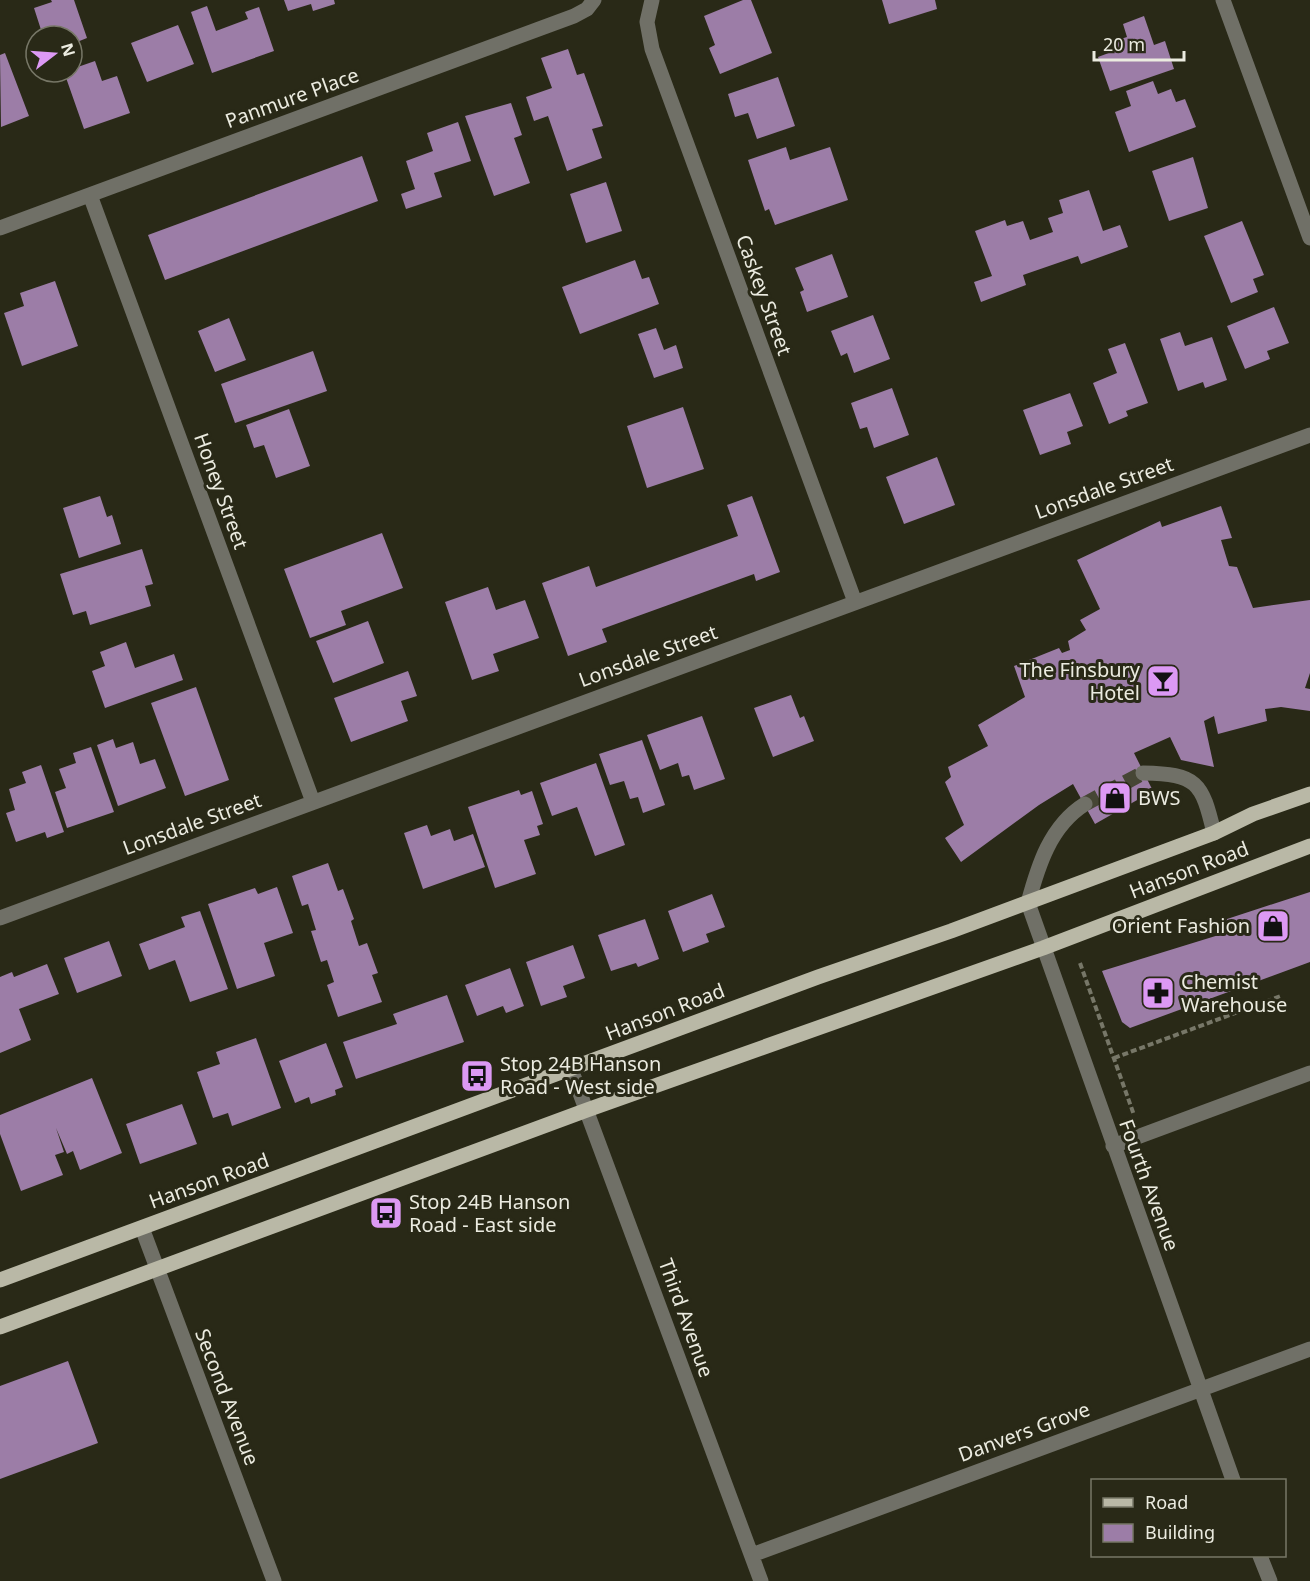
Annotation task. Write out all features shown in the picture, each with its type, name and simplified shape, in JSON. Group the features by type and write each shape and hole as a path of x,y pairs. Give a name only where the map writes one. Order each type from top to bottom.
{"main road":[{"name":"Hanson Road","path":"0,1280 818,977 1028,903 1214,833 1253,814 1310,794"},
{"name":"Hanson Road","path":"0,1327 587,1110 1043,948 1310,846"}],"street":[{"name":"Panmure Place","path":"0,228 574,16 586,9 594,0"},
{"name":"Caskey Street","path":"652,0 647,21 652,50 855,602"},
{"path":"1223,0 1310,238"},
{"name":"Honey Street","path":"90,195 313,802"},
{"name":"Lonsdale Street","path":"0,918 1310,435"},
{"path":"1143,773 1178,774 1191,782 1206,798 1214,833"},
{"path":"1028,903 1041,857 1071,813 1084,804"},
{"name":"Fourth Avenue","path":"1028,903 1233,1479"},
{"name":"Third Avenue","path":"571,1069 761,1581"},
{"path":"1113,1146 1141,1133 1310,1073"},
{"name":"Second Avenue","path":"142,1228 274,1581"},
{"name":"Danvers Grove","path":"752,1555 1310,1349"},
{"path":"1260,1557 1270,1581"}],"path":[{"path":"1080,963 1141,1133"},
{"path":"1114,1058 1281,996"}],"building":[{"path":"51,0 74,0 82,24 39,24 34,8 52,2"},
{"path":"284,0 334,0 335,4 313,11 311,4 288,11"},
{"path":"743,0 751,0 772,53 720,74 709,48 715,45 704,16"},
{"path":"882,0 935,0 937,9 889,24"},
{"path":"207,6 216,31 248,19 245,12 259,7 274,51 212,73 191,12"},
{"path":"1144,16 1154,45 1165,41 1174,69 1110,91 1098,57 1114,51 1111,42 1127,37 1123,24"},
{"path":"178,25 194,64 147,82 131,43"},
{"path":"568,49 577,75 584,73 603,126 592,129 602,158 567,171 548,116 534,121 526,97 552,88 541,58"},
{"path":"5,53 29,116 1,127 0,55"},
{"path":"95,61 102,81 117,76 130,113 84,129 68,84 84,84 84,65"},
{"path":"778,77 795,126 757,139 748,113 735,117 728,94"},
{"path":"1153,81 1158,94 1171,89 1176,102 1185,99 1196,127 1129,152 1115,112 1131,106 1126,91"},
{"path":"511,103 522,135 514,138 530,183 494,196 465,116"},
{"path":"458,122 471,161 434,173 442,197 406,209 401,194 415,189 406,161 433,151 427,133"},
{"path":"786,147 790,160 830,147 848,200 775,225 769,209 765,211 748,160"},
{"path":"362,156 378,201 165,280 148,235"},
{"path":"1193,157 1208,208 1169,221 1152,171"},
{"path":"606,182 622,231 586,243 570,194"},
{"path":"1089,190 1103,231 1120,225 1128,247 1081,264 1078,256 1023,275 1026,285 981,302 974,282 992,276 975,231 1005,220 1007,226 1023,221 1030,240 1053,232 1048,218 1063,213 1059,200"},
{"path":"1242,221 1264,275 1253,279 1258,292 1231,303 1204,236"},
{"path":"832,254 848,297 807,312 800,292 804,290 795,268"},
{"path":"635,260 642,279 649,277 659,304 580,334 562,287"},
{"path":"55,281 78,346 22,366 4,313 24,306 20,293"},
{"path":"1274,307 1289,343 1267,351 1270,359 1245,369 1227,326"},
{"path":"873,315 890,359 854,373 847,353 841,356 831,331"},
{"path":"229,318 246,360 215,372 198,331"},
{"path":"656,328 664,350 676,345 683,368 654,378 638,334"},
{"path":"1180,332 1185,346 1212,337 1227,380 1205,388 1203,382 1178,391 1160,339"},
{"path":"1125,343 1148,403 1126,411 1128,416 1109,424 1093,383 1117,373 1108,349"},
{"path":"313,351 327,391 235,423 221,384"},
{"path":"892,388 909,435 874,448 867,427 860,429 851,403"},
{"path":"1070,393 1083,426 1067,432 1071,444 1040,455 1023,410"},
{"path":"683,407 704,469 647,488 627,426"},
{"path":"289,409 310,466 276,478 264,445 254,448 246,425"},
{"path":"937,457 955,505 904,524 886,477"},
{"path":"100,496 107,517 112,515 121,544 79,558 63,508"},
{"path":"752,496 780,572 756,581 754,574 602,629 607,642 568,656 542,583 589,566 596,587 738,536 727,505"},
{"name":"The Finsbury Hotel","path":"1221,506 1232,538 1221,540 1229,566 1237,567 1253,608 1310,600 1310,673 1305,688 1310,689 1310,711 1281,707 1265,709 1267,721 1218,734 1214,716 1204,721 1214,767 1181,760 1170,737 1134,753 1153,791 1095,824 1073,784 1039,805 961,862 945,838 964,825 945,782 951,777 948,767 988,746 978,725 1025,697 1014,666 1059,648 1062,653 1070,650 1068,641 1086,630 1080,620 1100,609 1077,560 1160,521 1162,527"},
{"path":"382,533 403,588 341,611 346,625 310,638 284,569"},
{"path":"142,549 153,584 145,586 151,606 90,625 86,611 73,615 60,574"},
{"path":"488,587 496,610 525,600 539,638 493,654 499,671 472,680 445,602"},
{"path":"368,621 384,663 333,683 316,641"},
{"path":"126,642 135,668 174,654 183,680 105,708 92,671 105,666 100,652"},
{"path":"408,671 417,696 401,701 408,721 351,742 334,698"},
{"path":"196,687 229,780 185,796 151,703"},
{"path":"791,695 800,718 804,716 814,741 773,757 754,708"},
{"path":"702,716 725,779 694,790 689,775 682,777 678,763 660,770 647,735"},
{"path":"113,739 116,748 133,742 140,764 155,759 166,788 118,806 97,745"},
{"path":"642,740 665,805 643,813 638,797 630,799 624,781 610,785 599,754"},
{"path":"91,747 114,812 67,828 55,792 66,788 59,769 76,763 73,753"},
{"path":"596,763 625,845 595,856 577,807 552,816 540,783"},
{"path":"41,765 64,832 47,838 45,832 16,842 6,813 15,810 9,789 26,783 22,772"},
{"path":"519,790 521,795 532,791 543,824 537,826 540,835 524,840 536,874 495,888 468,807"},
{"path":"427,825 431,836 450,829 454,841 473,834 485,867 423,889 404,833"},
{"path":"328,863 338,891 343,889 354,919 351,921 359,946 367,943 378,973 372,975 382,1002 338,1017 327,985 334,982 327,960 321,962 311,931 316,930 308,904 302,906 292,876"},
{"path":"277,887 293,933 264,943 275,976 237,989 208,904 255,888 258,894"},
{"path":"1310,892 1310,962 1130,1028 1122,1022 1102,971 1222,934 1227,919"},
{"path":"712,894 725,927 706,934 709,942 683,952 668,911"},
{"path":"200,911 228,989 190,1002 175,960 149,970 139,944 185,927 181,917"},
{"path":"645,919 659,959 638,967 636,963 611,971 598,935"},
{"path":"109,941 122,976 77,993 64,958"},
{"path":"573,945 585,978 563,986 567,997 541,1006 526,962"},
{"path":"47,964 59,994 19,1009 31,1040 0,1053 0,977 12,972 14,977"},
{"path":"510,968 524,1006 506,1013 503,1006 477,1016 465,985"},
{"path":"447,995 464,1042 356,1079 343,1042 397,1024 393,1014"},
{"path":"256,1038 281,1108 232,1126 228,1113 213,1118 197,1072 220,1064 216,1052"},
{"path":"326,1043 343,1087 335,1090 336,1095 311,1104 309,1097 295,1103 279,1061"},
{"path":"92,1078 122,1153 80,1170 73,1151 67,1154 56,1128 64,1152 55,1155 63,1175 21,1191 0,1134 0,1115"},
{"path":"182,1104 197,1144 140,1164 126,1124"},
{"path":"68,1361 98,1443 0,1479 0,1386"}],"tunnel":[{"path":"1085,804 1143,773"}],"place":[{"name":"The Finsbury Hotel","path":"1163,681"},
{"name":"BWS","path":"1115,798"},
{"name":"Orient Fashion","path":"1273,926"},
{"name":"Chemist Warehouse","path":"1158,993"},
{"name":"Stop 24B Hanson Road - West side","path":"477,1076"},
{"name":"Stop 24B Hanson Road - East side","path":"386,1213"}]}
